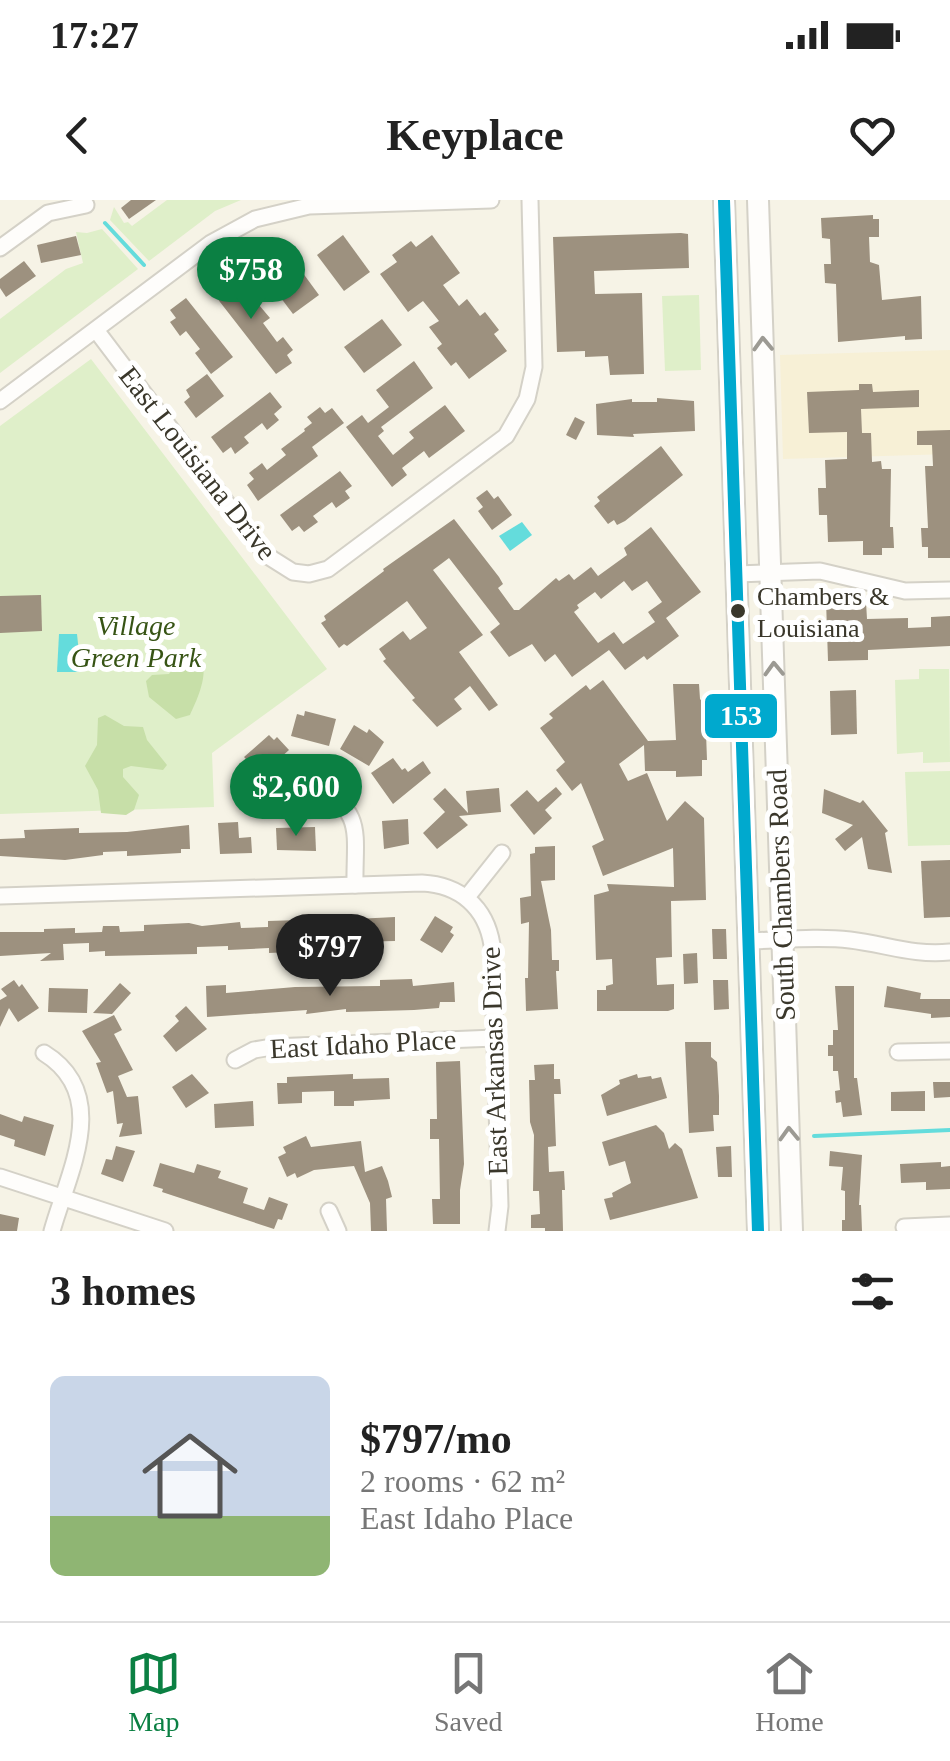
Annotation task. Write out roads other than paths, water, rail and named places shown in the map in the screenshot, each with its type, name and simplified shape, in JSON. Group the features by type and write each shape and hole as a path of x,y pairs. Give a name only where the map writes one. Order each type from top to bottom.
{"main road":[{"name":"South Chambers Road","path":"724,200 758,1231"},
{"name":"South Chambers Road","path":"758,200 792,1231"}],"street":[{"path":"0,402 220,237 267,215 308,206 490,200"},
{"name":"East Louisiana Drive","path":"96,330 266,555 293,572 319,572 347,558 492,450 516,421 527,398 534,367 530,200"},
{"path":"0,248 48,213 86,204"},
{"path":"737,574 827,572 904,591 950,590"},
{"path":"314,788 339,798 349,811 356,885"},
{"path":"0,896 436,884 467,897 502,853"},
{"name":"East Arkansas Drive","path":"467,897 482,914 490,936 500,1206 497,1231"},
{"path":"748,941 844,940 910,953 950,952"},
{"name":"East Idaho Place","path":"234,1060 272,1047 495,1038"},
{"path":"898,1052 950,1050"},
{"path":"44,1053 66,1070 82,1113 80,1138 52,1231"},
{"path":"0,1177 165,1231"},
{"path":"329,1211 338,1231"},
{"path":"904,1227 950,1226"}],"water":[{"path":"522,522 532,535 510,551 499,536"},
{"path":"59,634 77,634 81,672 57,672"}],"waterway":[{"path":"105,223 144,265"},
{"path":"814,1136 950,1130"}],"place":[{"name":"Chambers & Louisiana","path":"738,611"}],"park label":[{"name":"Village Green Park","path":"136,641"}]}
